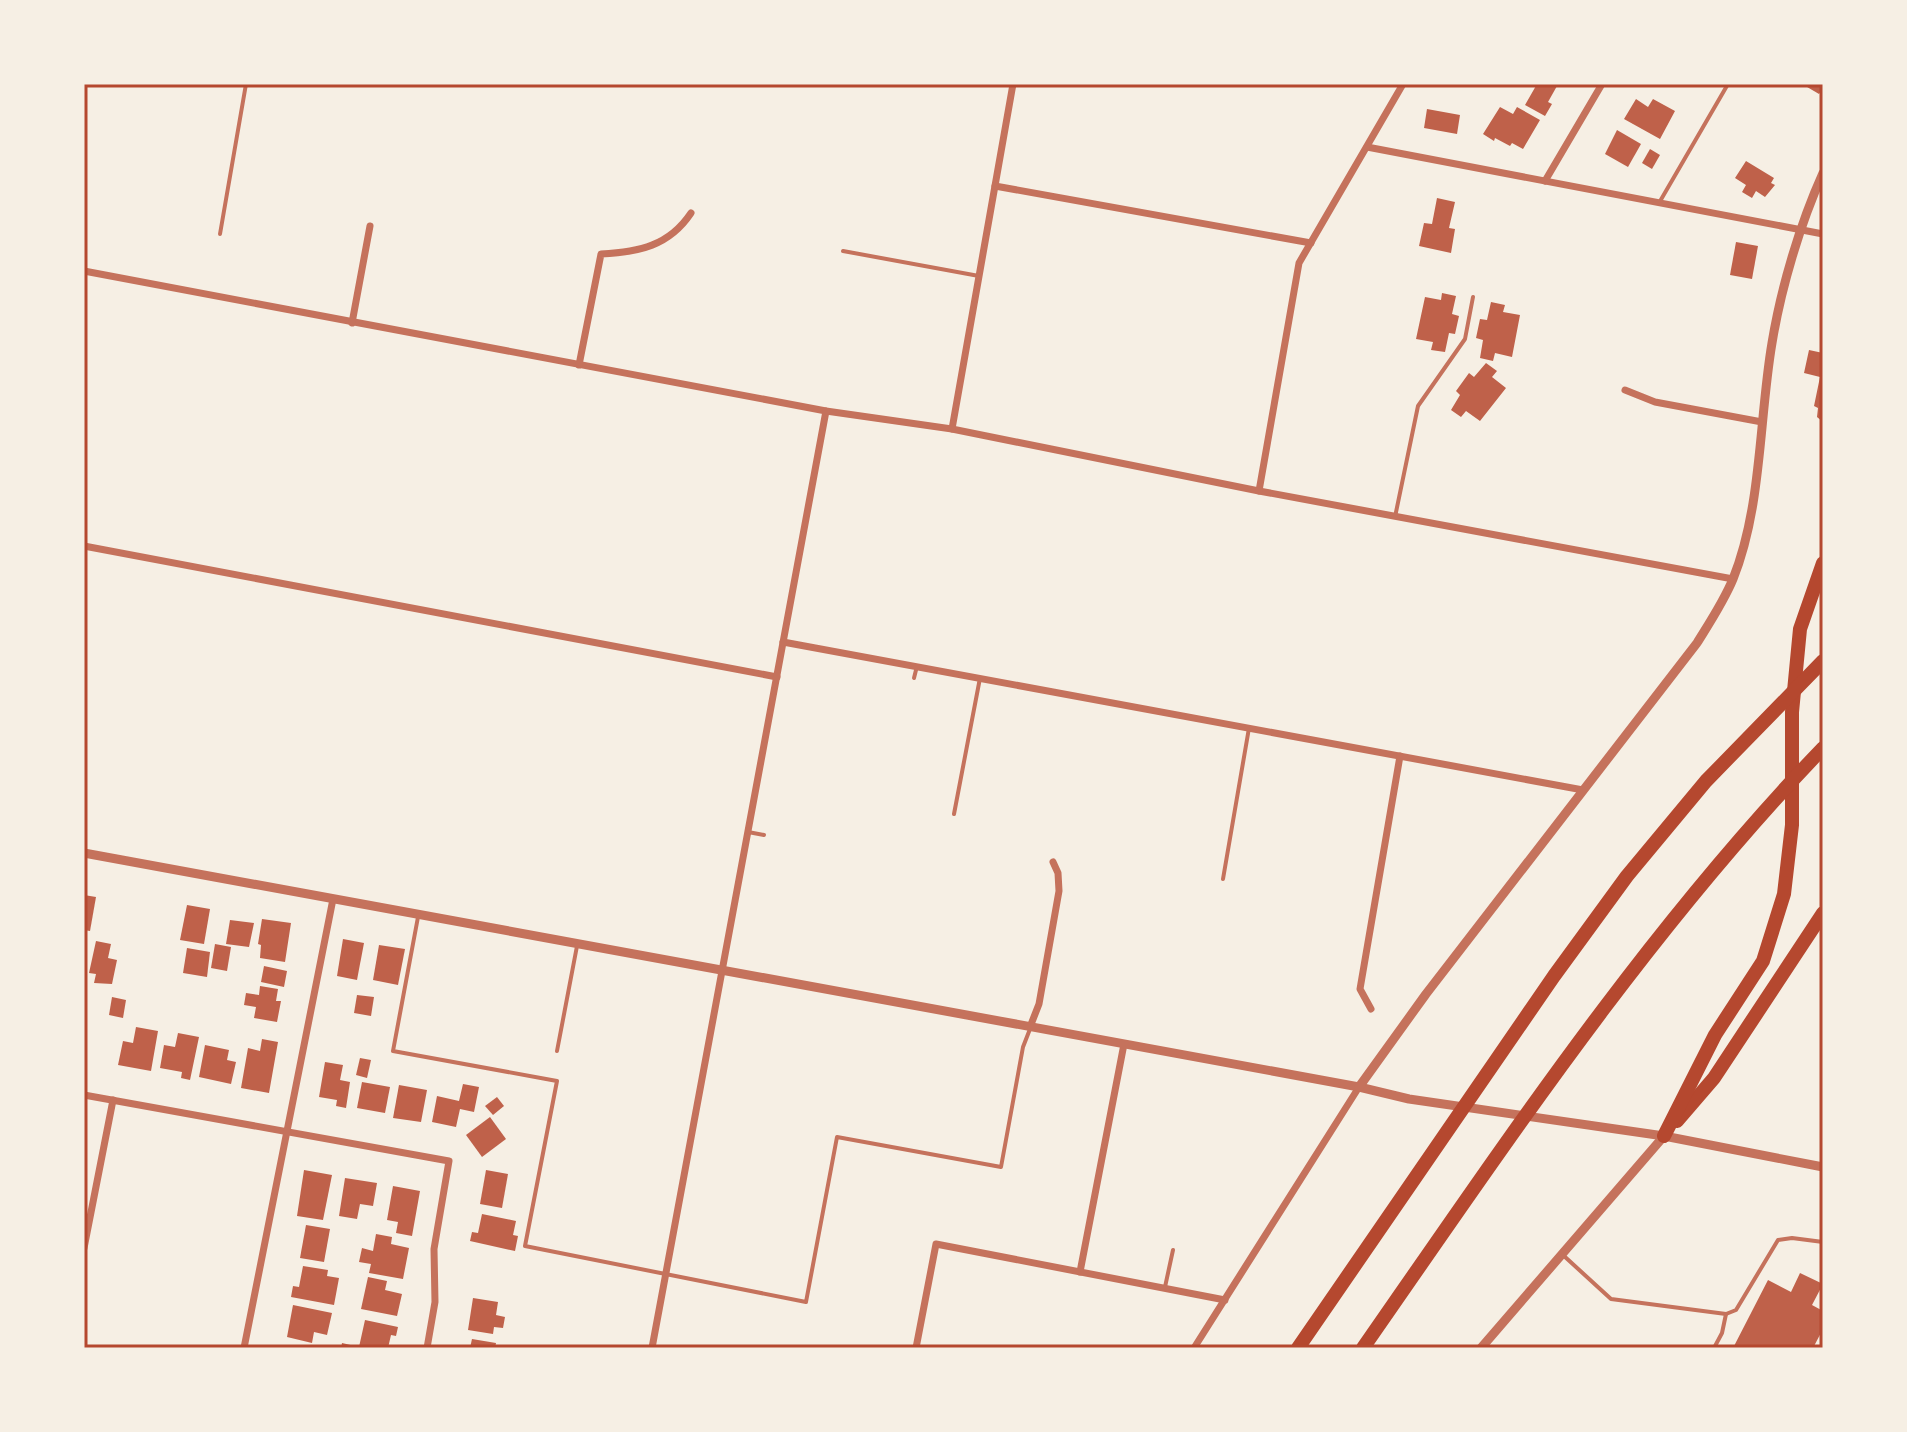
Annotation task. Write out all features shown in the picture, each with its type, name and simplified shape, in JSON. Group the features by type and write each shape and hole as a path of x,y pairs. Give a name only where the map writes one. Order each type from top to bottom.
{"highway":[{"path":"1664,1136 1715,1035 1763,961 1784,894 1792,825 1792,712 1800,629 1821,566"},
{"path":"1298,1348 1554,976 1627,876 1706,781 1823,661"},
{"path":"1363,1348 1621,985 1773,800 1823,748"},
{"path":"1664,1136 1714,1078 1823,913"}],"street":[{"path":"952,429 1013,84"},
{"path":"1259,491 1299,263 1403,84"},
{"path":"1545,181 1602,84"},
{"path":"1367,147 1823,234"},
{"path":"1194,1348 1359,1087 1426,994 1697,643 1716,613 1733,579 1750,518 1772,342 1800,230 1823,173"},
{"path":"995,186 1311,243"},
{"path":"579,365 601,254 626,253 653,246 669,237 691,213"},
{"path":"352,323 370,226"},
{"path":"84,271 826,411 952,429 1259,491 1733,579"},
{"path":"1625,390 1655,402 1762,422"},
{"path":"652,1348 826,411"},
{"path":"84,546 777,677"},
{"path":"783,642 1583,790"},
{"path":"1371,1009 1360,989 1400,756"},
{"path":"84,853 1359,1087 1409,1099 1664,1136 1823,1167"},
{"path":"1030,1027 1039,1004 1059,891 1058,873 1053,862"},
{"path":"244,1348 333,899"},
{"path":"1080,1272 1124,1044"},
{"path":"84,1095 449,1161 434,1249 435,1302 427,1348"},
{"path":"84,1248 113,1100"},
{"path":"1481,1348 1664,1136"},
{"path":"916,1348 936,1244 1225,1300"}],"lane":[{"path":"220,234 246,84"},
{"path":"1659,203 1728,84"},
{"path":"843,251 979,276"},
{"path":"1395,517 1418,406 1465,339 1473,297"},
{"path":"914,678 917,666"},
{"path":"954,814 980,678"},
{"path":"1223,879 1249,728"},
{"path":"748,832 764,835"},
{"path":"419,915 393,1051 557,1081 525,1246 806,1302 837,1137 1001,1167 1023,1047 1030,1027"},
{"path":"557,1051 577,944"},
{"path":"1562,1254 1611,1299 1726,1314 1736,1310 1778,1240 1792,1238 1823,1242"},
{"path":"1164,1288 1173,1250"},
{"path":"1714,1348 1722,1333 1726,1314"}],"building":[{"path":"1537,84 1557,86 1548,102 1552,104 1545,116 1525,105"},
{"path":"1802,84 1823,84 1823,88 1819,94"},
{"path":"1636,99 1648,107 1653,99 1675,111 1660,139 1624,119"},
{"path":"1500,107 1513,114 1517,107 1540,120 1523,149 1495,138 1494,141 1483,134"},
{"path":"1427,109 1460,115 1457,134 1424,128"},
{"path":"1617,130 1641,144 1628,167 1605,154"},
{"path":"1650,149 1660,155 1652,169 1642,163"},
{"path":"1746,161 1774,178 1771,183 1775,185 1765,197 1756,191 1752,198 1742,192 1746,185 1735,178"},
{"path":"1437,198 1455,202 1449,228 1455,229 1451,253 1419,246 1424,223 1432,224"},
{"path":"1736,242 1758,246 1752,279 1730,275"},
{"path":"1442,293 1456,296 1452,314 1459,316 1455,334 1449,333 1445,352 1431,350 1433,342 1416,339 1425,297 1441,300"},
{"path":"1491,302 1505,305 1503,312 1520,315 1512,357 1495,353 1493,361 1480,358 1483,340 1476,338 1480,319 1487,320"},
{"path":"1809,350 1823,353 1823,422 1817,417 1818,408 1814,406 1820,377 1804,373"},
{"path":"1486,363 1497,371 1492,377 1506,388 1480,421 1466,411 1461,417 1451,410 1460,395 1456,391 1469,373 1474,377"},
{"path":"84,895 96,897 90,931 84,930"},
{"path":"187,905 210,909 204,944 180,940"},
{"path":"262,919 291,923 285,962 260,958 261,945 258,944"},
{"path":"230,920 254,923 249,947 226,944"},
{"path":"343,939 364,943 357,980 337,976"},
{"path":"96,941 111,944 108,958 117,960 112,984 94,983 96,974 89,973"},
{"path":"215,944 231,947 227,971 211,968"},
{"path":"379,945 405,949 398,985 373,980"},
{"path":"187,948 210,952 207,977 183,973"},
{"path":"264,966 287,971 284,987 261,982"},
{"path":"260,986 278,989 276,1001 281,1001 277,1022 254,1018 256,1007 244,1005 246,993 259,995"},
{"path":"357,995 374,997 371,1016 354,1013"},
{"path":"112,997 126,1000 123,1018 109,1015"},
{"path":"136,1027 158,1031 151,1071 118,1065 123,1041 133,1043"},
{"path":"178,1033 199,1037 190,1080 181,1078 182,1072 160,1068 164,1045 175,1047"},
{"path":"262,1039 278,1042 269,1093 241,1088 248,1048 260,1051"},
{"path":"205,1045 229,1050 227,1060 236,1062 231,1084 199,1077"},
{"path":"360,1058 371,1060 367,1078 356,1075"},
{"path":"325,1062 343,1065 340,1080 350,1082 346,1108 336,1106 337,1100 319,1097"},
{"path":"362,1082 390,1087 385,1113 357,1108"},
{"path":"463,1084 479,1087 474,1112 460,1109 456,1127 432,1122 437,1096 459,1101"},
{"path":"399,1085 427,1090 421,1122 393,1118"},
{"path":"497,1097 504,1106 493,1115 485,1106"},
{"path":"490,1117 506,1139 482,1157 466,1135"},
{"path":"304,1170 332,1175 323,1220 297,1216"},
{"path":"486,1170 508,1174 502,1208 480,1204"},
{"path":"345,1178 377,1183 373,1206 360,1204 357,1219 339,1216"},
{"path":"393,1186 420,1191 412,1236 396,1233 398,1222 387,1220"},
{"path":"482,1214 516,1221 513,1235 518,1236 515,1251 470,1241 472,1232 478,1233"},
{"path":"306,1225 330,1229 324,1262 300,1258"},
{"path":"376,1234 392,1237 391,1244 409,1248 403,1279 369,1273 371,1264 359,1262 362,1248 373,1251"},
{"path":"303,1266 328,1270 327,1276 339,1278 334,1305 291,1297 293,1286 299,1287"},
{"path":"1800,1273 1823,1284 1812,1305 1823,1311 1823,1329 1813,1348 1733,1348 1768,1280 1791,1292"},
{"path":"368,1277 387,1281 385,1290 402,1294 397,1316 361,1309"},
{"path":"473,1298 498,1302 496,1315 505,1317 503,1328 494,1327 493,1334 468,1330"},
{"path":"293,1305 332,1313 327,1335 314,1332 312,1343 287,1337"},
{"path":"365,1320 398,1327 396,1336 391,1335 388,1348 341,1348 342,1343 359,1347"},
{"path":"472,1339 496,1343 495,1348 470,1348"}]}
